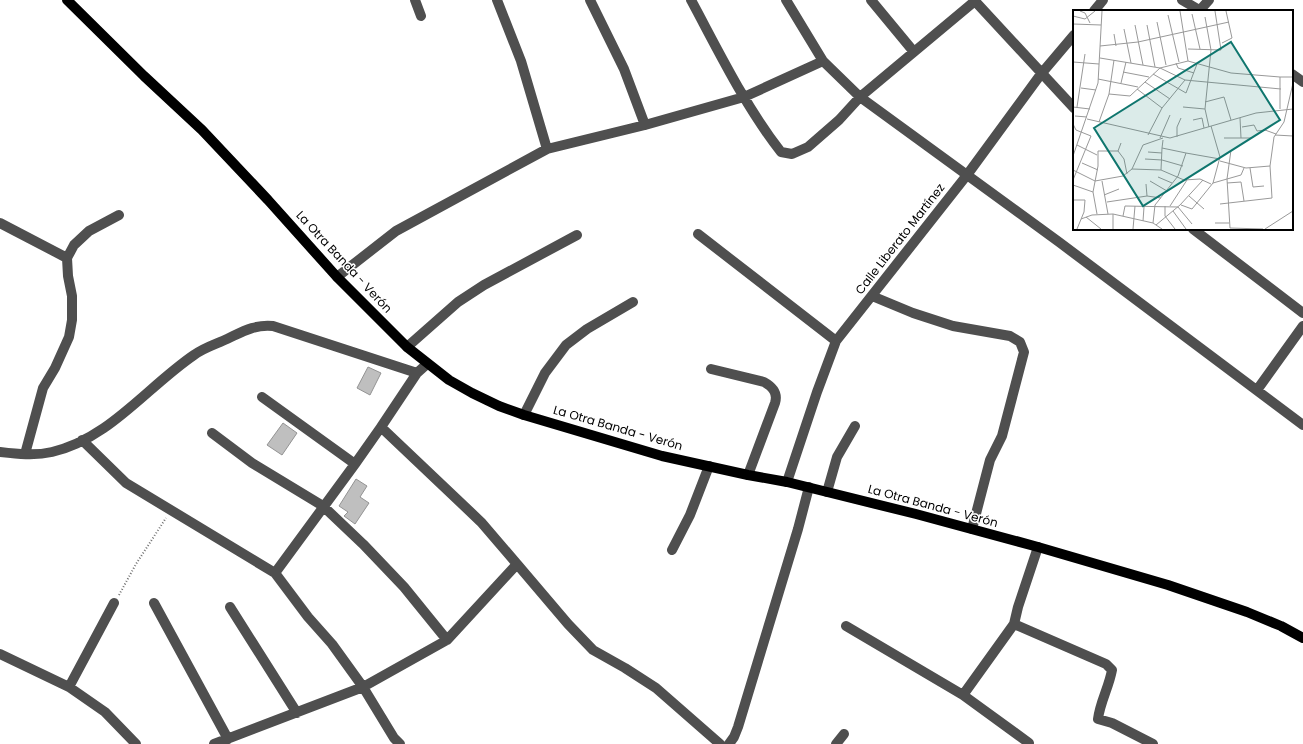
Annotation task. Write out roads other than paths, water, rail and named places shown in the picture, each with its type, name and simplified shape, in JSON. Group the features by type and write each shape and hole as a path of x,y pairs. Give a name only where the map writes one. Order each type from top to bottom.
{"main road":[{"name":"La Otra Banda - Verón","path":"67,0 144,76 202,130 268,200 337,277 407,347 449,380 472,394 524,415 662,456 809,487 1038,547 1168,585 1212,599 1281,626 1303,638"}],"street":[{"path":"415,0 421,16"},
{"path":"497,0 521,61 547,149"},
{"path":"590,0 624,69 645,125"},
{"path":"691,0 744,97 767,134 781,152 792,154 808,147 839,120 860,97 975,0 1041,74 1073,107"},
{"path":"786,0 823,61 860,97 1059,242 1303,425"},
{"path":"871,0 914,52"},
{"path":"1095,10 1103,0"},
{"path":"1182,0 1198,10"},
{"path":"1201,10 1209,0"},
{"name":"Calle Liberato Martínez","path":"787,482 817,392 836,341 967,175 1041,74 1073,36"},
{"path":"337,277 396,231 547,149 645,125 744,97 823,61"},
{"path":"1293,75 1303,82"},
{"path":"25,454 43,388 55,368 69,337 72,320 72,296 68,276 67,258 74,245 89,231 119,215"},
{"path":"0,222 67,258"},
{"path":"1194,230 1303,313"},
{"path":"698,234 836,341"},
{"path":"407,347 458,302 471,293 577,235"},
{"path":"872,296 913,313 953,326 1010,336 1020,342 1024,352 1022,360 1002,436 990,460 972,529"},
{"path":"524,415 545,373 566,345 588,329 633,302"},
{"path":"0,452 25,454 52,452 97,433 115,420 194,354 250,328 263,325 272,326 417,373"},
{"path":"1257,390 1303,326"},
{"path":"275,573 355,464 417,373 427,364"},
{"path":"711,368 764,382 775,392 775,403 748,475"},
{"path":"262,397 355,464"},
{"path":"827,492 837,457 855,426"},
{"path":"381,427 481,522 568,624 593,650 626,668 656,688 720,744"},
{"path":"212,433 252,464 323,506 363,544 404,587 446,640"},
{"path":"82,440 126,483 275,573 308,617 332,644 363,687 394,738 400,744"},
{"path":"672,550 690,515 709,466"},
{"path":"729,744 738,727 798,529 809,487"},
{"path":"963,695 1014,624 1018,606 1038,547"},
{"path":"214,744 363,687 446,640 516,564"},
{"path":"69,687 114,603"},
{"path":"154,604 228,739"},
{"path":"230,607 297,713"},
{"path":"1014,624 1106,664 1112,670 1111,678 1099,709 1098,719 1112,723 1153,744"},
{"path":"846,626 963,695 1029,743"},
{"path":"0,654 69,687 105,712 136,744"},
{"path":"836,744 844,734"}]}
